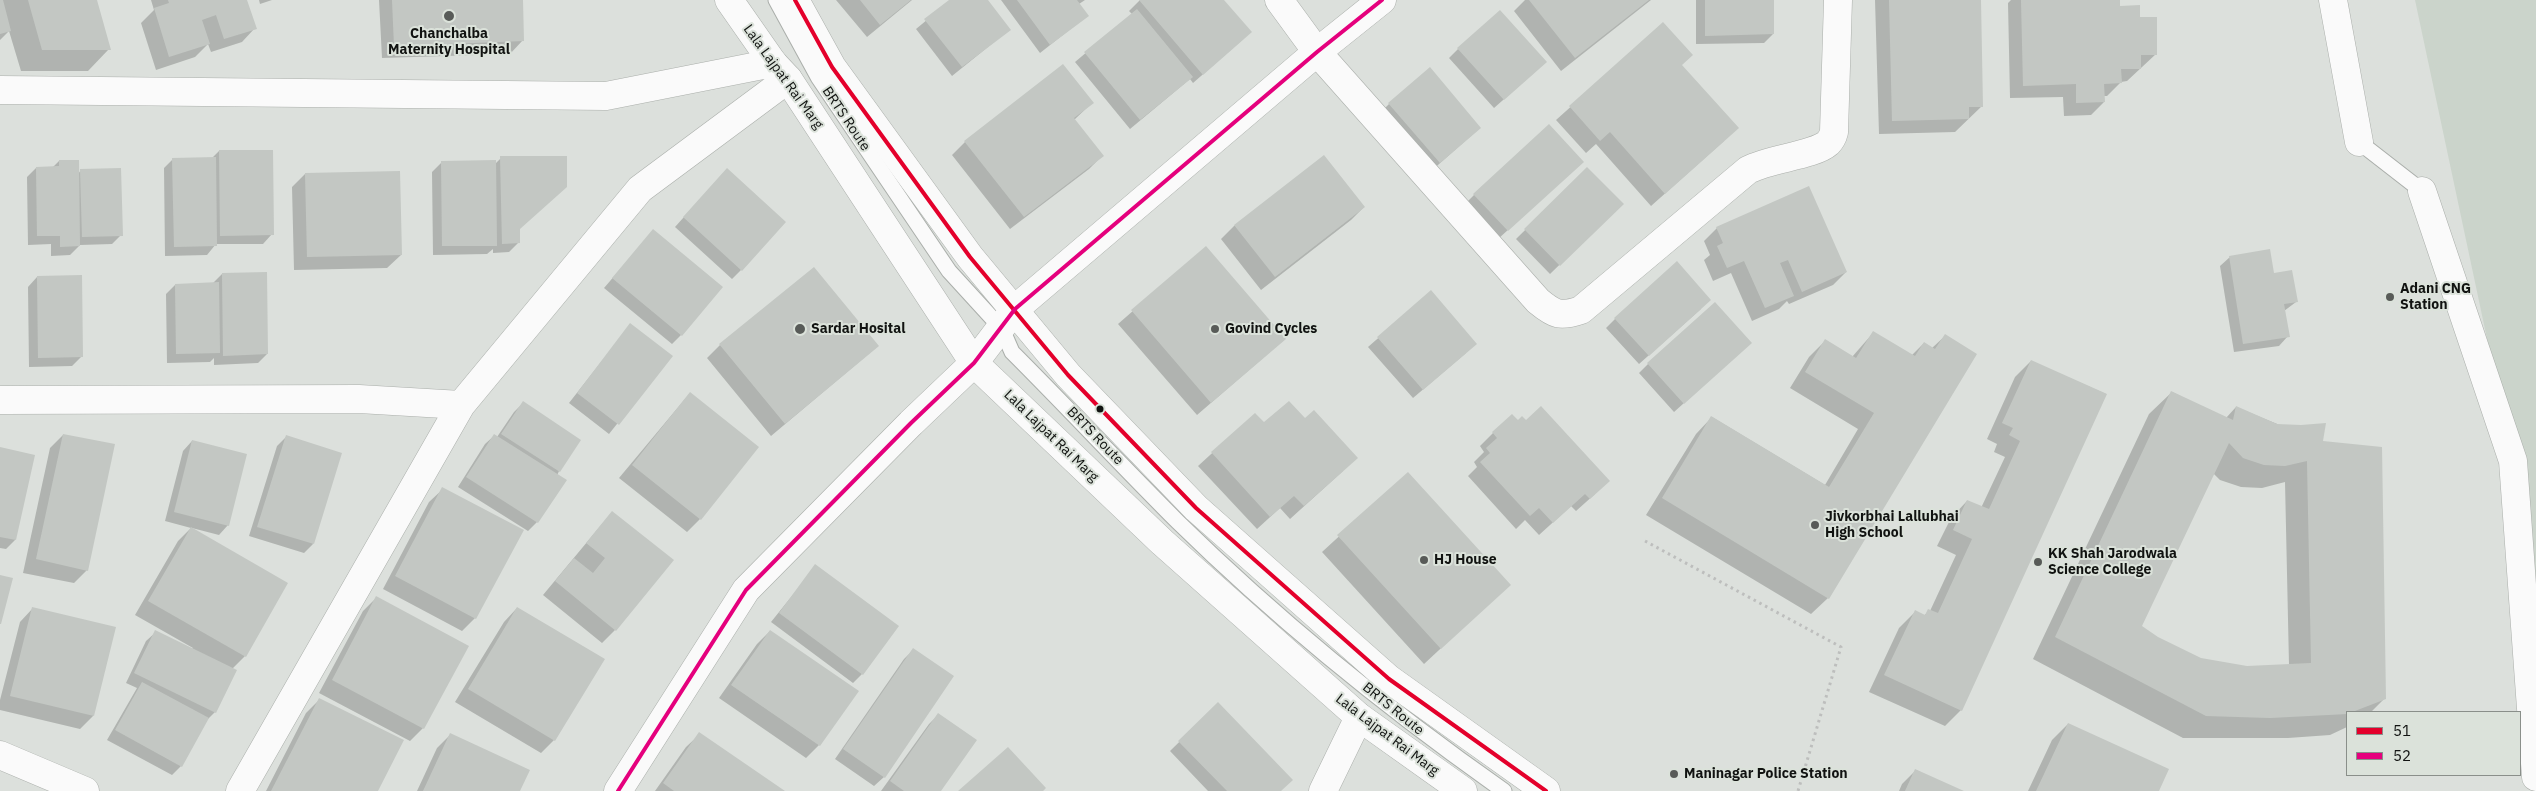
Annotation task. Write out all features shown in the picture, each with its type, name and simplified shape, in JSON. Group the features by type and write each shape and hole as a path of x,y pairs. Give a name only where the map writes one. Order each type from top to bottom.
{"street":[{"name":"Lala Lajpat Rai Marg","path":"728,0 781,71 974,363 1162,542 1359,717 1463,791"},
{"path":"794,0 832,67 970,257 1008,319 1068,375 1196,508 1389,679 1546,791"},
{"path":"1279,0 1317,52 1538,301 1552,313 1567,315 1582,310 1748,170 1760,164 1820,148 1830,142 1834,132 1838,0"},
{"path":"618,791 746,590 911,423 974,363 1008,319 1317,52 1382,0"},
{"path":"2332,0 2359,142"},
{"path":"0,90 606,96 781,71"},
{"path":"240,791 460,405 640,189 781,71"},
{"path":"2422,191 2513,461 2536,777"},
{"path":"0,400 359,399 460,405"},
{"path":"1323,791 1359,717"},
{"path":"0,755 85,791"}],"lane":[{"name":"BRTS Route","path":"776,0 818,77 949,271 1008,319 1012,352 1178,522 1302,636 1442,747 1504,791"},
{"path":"2359,142 2422,191"}],"path":[{"path":"1645,541 1841,647 1798,791"}],"shaded area":[{"path":"2415,0 2536,0 2536,612 2513,461"}],"building":[{"path":"0,0 3,0 11,31 0,34"},
{"path":"28,0 97,0 111,50 42,50"},
{"path":"168,0 247,0 257,29 224,39 216,15 202,20 210,44 169,57 154,8 169,3"},
{"path":"392,0 523,0 524,41 394,46"},
{"path":"860,0 911,0 880,25"},
{"path":"949,0 988,0 1011,30 962,67 924,19"},
{"path":"1017,0 1077,0 1089,16 1050,45"},
{"path":"1139,0 1224,0 1252,32 1203,75"},
{"path":"1529,0 1649,0 1575,58"},
{"path":"1705,0 1774,0 1774,34 1705,36"},
{"path":"1889,0 1981,0 1983,107 1969,107 1969,119 1892,121"},
{"path":"2021,0 2120,0 2120,6 2140,5 2140,17 2157,17 2157,55 2141,55 2141,69 2121,69 2122,83 2104,84 2105,102 2076,103 2076,84 2023,86"},
{"path":"1137,9 1193,77 1140,120 1084,52"},
{"path":"1500,10 1547,62 1504,100 1457,48"},
{"path":"1663,22 1693,55 1682,65 1739,128 1665,194 1610,132 1600,141 1569,106"},
{"path":"1063,64 1094,103 1074,118 1104,156 1024,217 964,141"},
{"path":"1430,67 1481,128 1440,163 1388,103"},
{"path":"1549,124 1584,162 1508,231 1473,194"},
{"path":"219,150 273,150 274,235 220,236"},
{"path":"1324,155 1365,207 1275,277 1234,225"},
{"path":"500,156 567,156 567,187 520,229 520,243 502,244"},
{"path":"216,157 217,246 174,247 172,158"},
{"path":"59,160 79,160 80,246 60,247 60,236 37,236 36,167 59,166"},
{"path":"496,160 497,246 442,246 441,161"},
{"path":"1587,167 1624,204 1560,266 1524,229"},
{"path":"121,168 123,236 82,237 80,169"},
{"path":"727,168 786,222 742,271 683,217"},
{"path":"400,171 402,255 307,257 305,173"},
{"path":"1809,186 1847,272 1802,292 1788,260 1780,263 1794,296 1765,308 1744,261 1727,268 1717,246 1723,243 1716,227"},
{"path":"653,229 723,287 682,336 612,278"},
{"path":"1206,246 1286,339 1211,403 1131,310"},
{"path":"2270,249 2274,273 2292,270 2298,302 2284,304 2290,337 2243,344 2229,256"},
{"path":"1677,261 1711,300 1649,356 1614,318"},
{"path":"814,267 879,346 785,424 719,344"},
{"path":"267,272 268,354 223,356 222,273"},
{"path":"82,275 83,357 38,358 37,276"},
{"path":"219,282 220,353 176,354 175,284"},
{"path":"1431,290 1477,344 1423,390 1377,337"},
{"path":"1715,302 1752,343 1684,404 1647,363"},
{"path":"630,323 673,356 619,425 577,393"},
{"path":"1873,331 1915,356 1924,342 1935,349 1945,334 1977,354 1829,599 1662,498 1711,416 1829,487 1874,413 1805,372 1825,339 1856,358"},
{"path":"2031,360 2107,394 1962,711 1884,675 1915,610 1925,615 1928,609 1938,613 1972,539 1953,530 1967,500 1989,509 2020,441 2009,435 2013,428 2002,423"},
{"path":"2171,391 2233,420 2236,406 2277,424 2326,423 2323,441 2382,447 2386,699 2355,711 2346,711 2346,714 2270,718 2206,716 2055,637","holes":["2229,443 2243,458 2264,465 2285,466 2307,461 2311,663 2247,666 2201,658 2158,637 2142,626"]},
{"path":"690,392 759,447 701,520 632,465"},
{"path":"523,401 581,440 560,472 501,434"},
{"path":"1289,401 1305,418 1314,410 1358,458 1304,506 1294,496 1270,517 1211,452 1255,413 1264,422"},
{"path":"1541,406 1610,481 1590,499 1585,494 1553,523 1539,508 1530,516 1480,462 1490,453 1486,448 1497,438 1492,432 1512,414 1518,420 1522,416 1526,420"},
{"path":"63,434 115,444 88,571 36,559"},
{"path":"494,434 567,480 538,523 466,477"},
{"path":"286,435 342,453 314,544 257,527"},
{"path":"192,440 247,454 229,526 174,512"},
{"path":"0,447 35,455 16,540 0,537"},
{"name":"HJ House","path":"1408,472 1511,585 1441,649 1337,535"},
{"path":"442,487 524,530 476,619 395,576"},
{"path":"612,511 674,560 616,631 555,581 574,558 593,573 605,558 586,543"},
{"path":"191,527 288,583 246,657 148,601"},
{"path":"815,564 899,626 863,675 779,613"},
{"path":"0,575 13,578 1,624 0,624"},
{"path":"376,596 469,646 424,729 332,680"},
{"path":"32,607 116,627 94,716 10,696"},
{"path":"517,607 605,659 555,741 468,689"},
{"path":"155,630 237,670 216,713 134,673"},
{"path":"770,630 859,691 820,746 731,685"},
{"path":"913,648 954,676 885,778 843,749"},
{"path":"142,682 209,718 182,767 115,730"},
{"path":"319,698 404,740 378,791 271,791"},
{"path":"1218,702 1293,780 1281,791 1227,791 1178,741"},
{"path":"938,713 977,740 941,791 904,791 890,781"},
{"path":"2068,723 2169,769 2159,791 2036,791"},
{"path":"699,732 785,791 674,791 663,783"},
{"path":"450,733 530,770 520,791 423,791"},
{"path":"1008,747 1046,788 1043,791 958,791"},
{"path":"1915,769 1964,791 1905,791"}],"transit line":[{"name":"51","path":"795,0 832,67 970,257 1068,375 1196,508 1389,679 1546,791"},
{"name":"52","path":"618,791 746,590 911,423 974,363 1015,309 1317,52 1382,0"}],"place":[{"name":"Chanchalba Maternity Hospital","path":"449,16"},
{"name":"Adani CNG Station","path":"2390,297"},
{"name":"Sardar Hosital","path":"800,329"},
{"name":"Govind Cycles","path":"1215,329"},
{"name":"Jivkorbhai Lallubhai High School","path":"1815,525"},
{"name":"HJ House","path":"1424,560"},
{"name":"KK Shah Jarodwala Science College","path":"2038,562"},
{"name":"Maninagar Police Station","path":"1674,774"}]}
